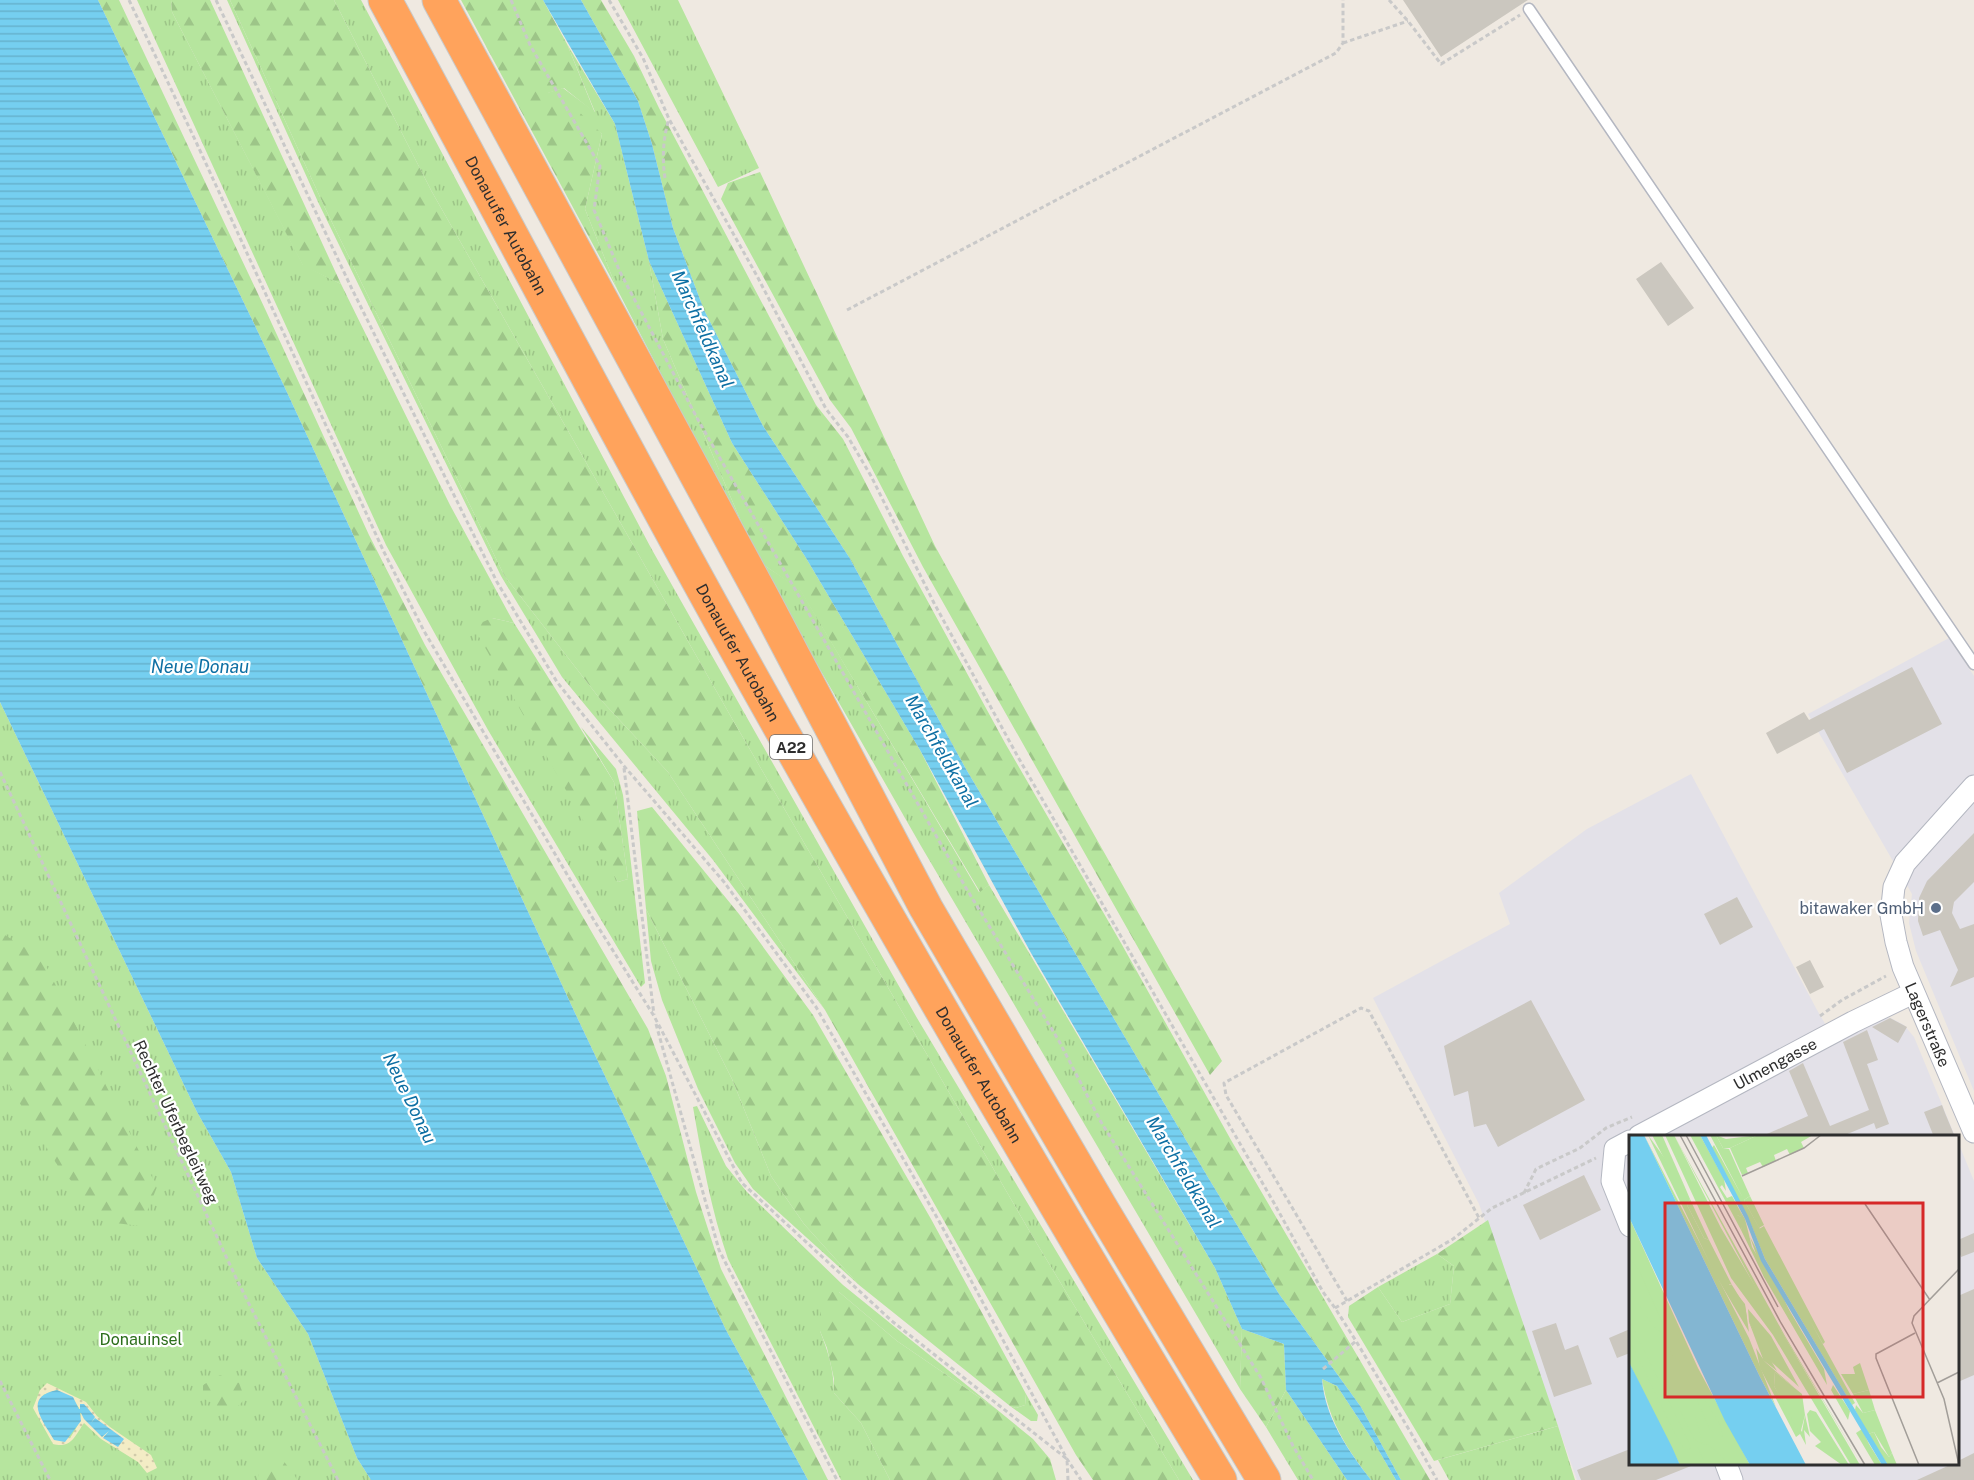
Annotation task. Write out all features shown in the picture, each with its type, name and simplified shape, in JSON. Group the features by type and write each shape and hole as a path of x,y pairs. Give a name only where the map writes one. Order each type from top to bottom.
{"highway":[{"name":"Donauufer Autobahn","path":"386,0 725,629 888,918 1068,1228 1220,1480"},
{"name":"A22","path":"439,0 763,598 926,908 1100,1206 1264,1480"}],"street":[{"name":"Lagerstraße","path":"1974,786 1905,863 1894,887 1891,915 1903,967 1974,1132"},
{"name":"Ulmengasse","path":"1643,1135 1853,1022 1913,993"},
{"path":"1623,1145 1612,1181 1629,1224"},
{"path":"1726,1465 1732,1480"}],"lane":[{"path":"1529,9 1974,664"}],"path":[{"path":"129,0 383,550 424,631 595,922 654,1016 742,1183 893,1322 1067,1459 1068,1480"},
{"path":"216,0 351,287 497,582 557,682 624,766 724,882 816,1007 939,1221 1067,1459 1081,1480"},
{"path":"511,0 530,45 600,166 594,210 620,272 697,418 966,888 1059,1041 1101,1122 1261,1378 1293,1446 1313,1480"},
{"path":"609,0 643,58 669,119 757,276 826,409 848,437 871,476 934,603 1018,757 1323,1292 1356,1341 1437,1480"},
{"path":"847,310 1336,53 1343,43 1343,0"},
{"path":"1389,0 1441,64 1529,9"},
{"path":"1343,43 1408,21"},
{"path":"665,178 663,162 665,132 669,119"},
{"path":"624,766 654,1016 718,1250 837,1480"},
{"name":"Rechter Uferbegleitweg","path":"0,772 233,1271 338,1480"},
{"path":"1815,1021 1842,1000 1903,967"},
{"path":"1347,1301 1226,1095 1224,1083 1361,1008 1369,1011 1479,1218"},
{"path":"1524,1193 1536,1170 1580,1148 1606,1128 1640,1112"},
{"path":"1335,1308 1453,1239 1492,1208 1623,1145"},
{"path":"1323,1369 1356,1341"},
{"path":"0,1381 50,1480"}],"shaded area":[{"path":"1949,638 1974,676 1974,1091 1916,951 1909,923 1912,894 1808,714"},
{"path":"1691,774 1834,1039 1876,1019 1891,1018 1904,1025 1914,1037 1955,1135 1629,1135 1629,1465 1959,1465 1959,1144 1974,1181 1974,1480 1577,1480 1479,1204 1373,998 1510,924 1499,893 1587,829"}],"green space":[{"path":"98,0 119,0 369,535 425,645 648,1029 666,1076 696,1192 721,1269 828,1480 808,1480 726,1330 575,1013 285,388"},
{"path":"137,0 171,0 172,12 303,265 341,284 450,505 514,623 492,618 618,882 628,879 614,782 581,727 616,769 623,795 645,983 641,987 488,730 386,545"},
{"path":"171,0 210,0 341,284 303,266 172,12"},
{"path":"227,0 230,0 325,208 504,575 600,699 668,772 825,1010 713,860 562,677 501,576 318,202"},
{"path":"230,0 334,0 432,192 734,722 1030,1232 1179,1480 1093,1480 1076,1455 825,1010 668,772 600,699 504,575 325,208"},
{"path":"334,0 361,0 651,548 917,1018 1193,1480 1179,1480 1030,1232 734,722 432,192"},
{"path":"461,0 543,0 567,44 595,113 564,88 548,93 574,107 602,134 585,209 617,289"},
{"path":"581,0 601,0 634,56 659,108 816,405 843,439 903,556 1005,743 1121,943 1231,1140 1430,1480 1401,1480 1361,1407 1279,1294 966,769 849,557 763,426 704,310 673,228 652,144 638,101"},
{"path":"618,0 678,0 759,168 718,187"},
{"path":"567,44 615,124 649,261 663,339 758,561 617,289 585,209 602,134 547,93 563,88 595,112"},
{"path":"760,172 935,546 1222,1061 1210,1075 923,567 851,428 830,400 721,199 728,183"},
{"path":"649,261 732,443 806,558 920,750 989,885 980,892 800,590 758,561 663,339"},
{"path":"758,561 800,589 979,892 989,885 1215,1268 1242,1329 1240,1389 921,846"},
{"path":"492,618 514,623 614,782 628,879 618,882 478,635 478,624"},
{"name":"Donauinsel","path":"0,702 197,1112 231,1172 257,1258 308,1334 357,1458 371,1480 0,1480"},
{"path":"652,807 739,914 813,1015 931,1219 1026,1394 1025,1405 1016,1408 1010,1406 859,1285 804,1224 771,1176 732,1079 646,909 637,811"},
{"path":"646,909 732,1079 771,1176 804,1224 859,1285 753,1189 735,1163 698,1089 662,1000 651,961"},
{"path":"0,932 42,958 157,1187 141,1226 106,1222 56,1163 10,1087 0,1049"},
{"path":"697,1106 726,1166 747,1192 843,1285 995,1408 897,1341 839,1292 820,1331 830,1361 834,1393 861,1423 890,1480 841,1480 728,1259 704,1165 693,1107"},
{"path":"1488,1220 1558,1426 1434,1461 1348,1317 1349,1306 1378,1287 1402,1322 1450,1304 1454,1266 1437,1254"},
{"path":"1437,1254 1454,1266 1450,1304 1402,1322 1378,1287"},
{"path":"829,1292 839,1292 897,1341 995,1408 1033,1439 1050,1459 1056,1480 890,1480 861,1423 834,1393 834,1379 827,1348 820,1331 821,1310"},
{"path":"1242,1329 1284,1344 1286,1390 1266,1427 1240,1389"},
{"path":"220,1375 239,1383 245,1399 234,1410 225,1411 203,1398 203,1385"},
{"path":"1322,1379 1337,1386 1396,1480 1371,1480 1362,1468 1339,1432 1329,1408"},
{"path":"1286,1390 1347,1480 1298,1480 1266,1427"},
{"path":"1026,1394 1038,1415 1037,1421 1031,1421 1010,1406 1016,1408 1025,1405"},
{"path":"1558,1426 1575,1480 1449,1480 1438,1460"},
{"path":"276,1451 297,1480 257,1480 262,1466"}],"sand":[{"path":"47,1383 86,1402 110,1427 151,1455 157,1468 147,1473 138,1462 101,1439 84,1423 68,1443 53,1444 33,1408 40,1390","holes":["57,1390 73,1401 80,1410 79,1422 70,1438 43,1395"]}],"water":[{"name":"Neue Donau","path":"0,0 98,0 285,388 575,1013 726,1330 808,1480 371,1480 357,1458 308,1334 257,1258 231,1172 197,1112 0,702"},
{"name":"Marchfeldkanal","path":"543,0 581,0 638,101 652,144 673,228 704,310 763,426 849,557 966,769 1209,1179 1279,1294 1361,1407 1401,1480 1396,1480 1337,1386 1322,1379 1328,1407 1339,1433 1371,1480 1347,1480 1286,1390 1284,1344 1242,1329 1215,1268 1031,953 920,750 806,558 732,443 649,261 615,124"},
{"path":"57,1390 73,1397 79,1409 80,1404 84,1404 95,1417 91,1423 95,1418 124,1439 118,1447 103,1438 109,1431 102,1437 81,1413 81,1421 65,1442 54,1440 41,1418 38,1404 40,1398 46,1393"}],"building":[{"path":"1403,0 1528,0 1441,57"},
{"path":"1661,262 1694,308 1668,326 1636,279"},
{"path":"1912,667 1942,724 1847,773 1824,729 1777,754 1766,733 1804,712 1809,720"},
{"name":"bitawaker GmbH","path":"1974,833 1974,882 1954,902 1952,913 1960,929 1974,924 1974,977 1950,987 1958,970 1940,930 1923,936 1918,921 1919,898 1927,881"},
{"path":"1737,897 1753,927 1720,945 1704,914"},
{"path":"1810,960 1824,987 1810,994 1796,967"},
{"path":"1531,1000 1585,1100 1498,1147 1486,1124 1474,1127 1468,1091 1454,1096 1444,1046"},
{"path":"1890,1018 1907,1027 1898,1043 1872,1027"},
{"path":"1867,1030 1878,1060 1867,1064 1889,1124 1876,1129 1874,1123 1845,1135 1765,1135 1808,1116 1789,1071 1803,1063 1830,1126 1869,1110 1843,1042"},
{"path":"1942,1105 1954,1135 1933,1135 1924,1112"},
{"path":"1584,1175 1601,1210 1540,1240 1523,1205"},
{"path":"1974,1233 1974,1252 1961,1257 1959,1240"},
{"path":"1974,1289 1974,1375 1959,1382 1959,1296"},
{"path":"1556,1323 1565,1350 1578,1345 1592,1384 1554,1397 1532,1331"},
{"path":"1629,1329 1629,1353 1617,1358 1609,1338"},
{"path":"1629,1449 1629,1465 1694,1465 1656,1480 1581,1480 1577,1470"},
{"path":"1974,1453 1974,1480 1917,1480 1950,1465 1959,1465 1959,1460"}],"place":[{"name":"bitawaker GmbH","path":"1936,908"}]}
